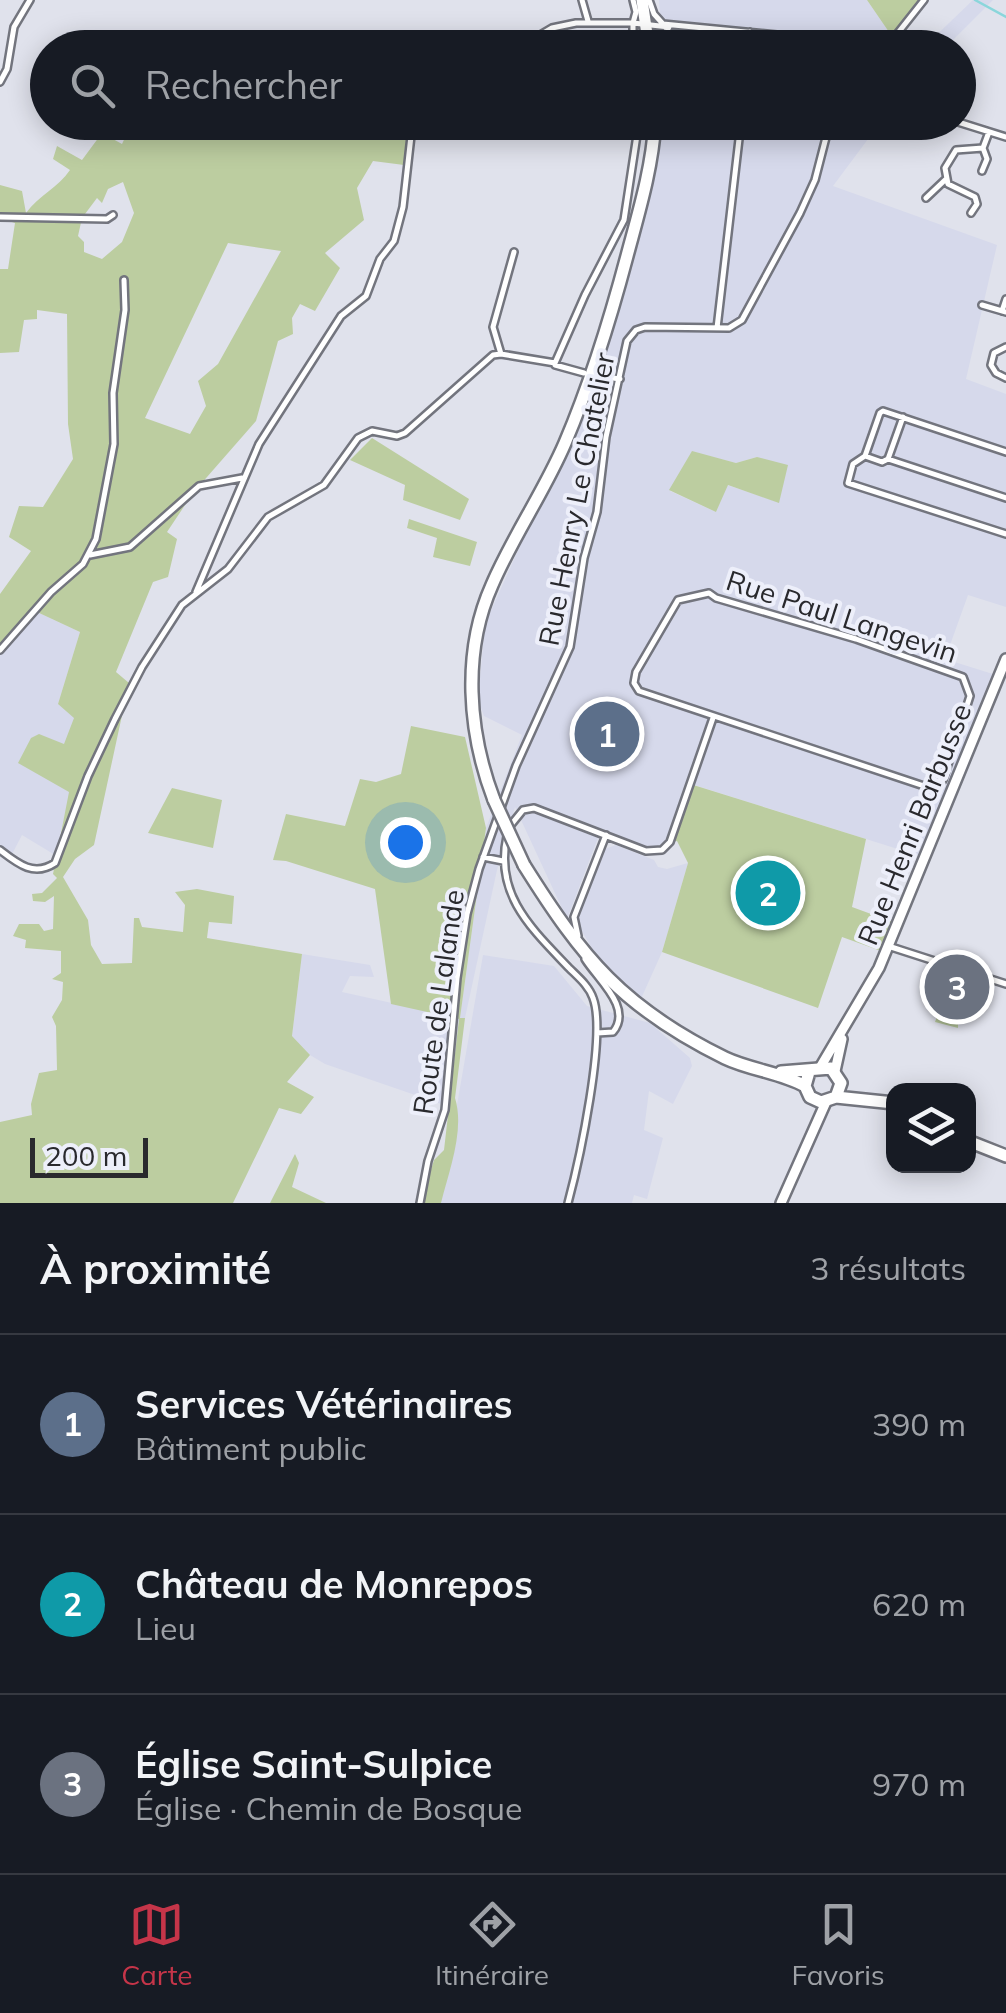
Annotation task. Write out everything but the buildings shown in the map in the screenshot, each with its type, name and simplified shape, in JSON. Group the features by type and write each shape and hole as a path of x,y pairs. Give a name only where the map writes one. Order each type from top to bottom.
{"main road":[{"path":"646,0 646,30"},
{"path":"651,140 650,176 602,347 576,416 492,586 479,624 472,670 472,708 498,804 524,865 581,952 618,990 689,1038 746,1066 805,1086 826,1100 886,1103"},
{"name":"Rue Henri Barbusse","path":"815,1069 872,984 1006,659"},
{"name":"Rue Henri Barbusse","path":"838,1077 838,1050 858,1004"},
{"path":"746,1066 776,1072 815,1069 838,1077 858,1092 886,1101"},
{"path":"805,1086 815,1069"},
{"path":"781,1203 838,1077"},
{"path":"976,1143 1006,1156"}],"street":[{"path":"0,82 7,69 14,27 30,0"},
{"path":"582,0 588,22"},
{"path":"633,0 644,24"},
{"path":"646,0 663,24 687,27"},
{"path":"900,30 924,0"},
{"path":"549,30 588,22 725,30"},
{"path":"641,30 644,24"},
{"path":"670,30 687,27"},
{"path":"976,128 1004,136 1006,126"},
{"path":"982,172 987,159 983,148 989,132"},
{"path":"195,594 258,444 341,316 366,296 380,259 394,241 403,207 411,140"},
{"path":"552,364 558,359 585,295 624,220 636,140"},
{"path":"739,140 717,329 736,325 747,314 800,214 825,140"},
{"path":"946,180 945,168 956,150 983,148"},
{"path":"926,198 946,180"},
{"path":"946,180 975,196 972,213"},
{"path":"0,217 107,219 113,215"},
{"path":"502,354 494,327 514,252"},
{"path":"0,650 90,555 102,516 114,444 113,393 125,310 124,280"},
{"path":"982,305 1004,311 1006,299"},
{"name":"Rue Henry Le Chatelier","path":"498,804 570,646 606,438 628,341 640,328 717,329"},
{"path":"1006,347 994,353 991,364 996,373 1006,378"},
{"path":"0,850 20,866 33,870 56,863 88,776 115,719 173,618 195,594 228,569 268,517 324,485 358,438 372,431 405,434 493,355 584,373"},
{"path":"599,376 620,380"},
{"path":"1006,452 886,411 880,413 866,456 852,464 848,482 1006,534"},
{"path":"888,459 902,416"},
{"path":"866,456 882,462 888,459 1006,498"},
{"path":"90,555 130,548 198,486 242,478"},
{"name":"Rue Paul Langevin","path":"713,718 639,691 634,683 636,672 672,607 684,596 709,592 716,598 856,639 963,677 970,696 958,736"},
{"path":"568,1203 580,1161 597,1033 596,1008 589,989 515,906 508,891 503,861 512,821 526,809 540,810 652,852 668,846 713,718 924,786 943,780 958,736 972,741"},
{"name":"Route de Lalande","path":"420,1203 428,1160 443,1119 464,931 498,804"},
{"path":"606,835 573,924 618,990"},
{"path":"484,857 503,861"},
{"path":"888,946 1006,984"},
{"path":"581,952 620,1013 620,1024 612,1032 597,1033"}],"shaded area":[{"path":"659,0 867,0 888,30 661,30"},
{"path":"973,0 993,0 963,30 942,30"},
{"path":"660,140 867,140 833,186 997,245 966,379 1006,394 1006,607 968,595 945,659 996,675 920,856 688,783 666,843 646,846 601,830 567,919 515,807 465,1018 460,1019 450,1107 325,1064 292,1036 302,954 370,965 374,977 350,976 342,992 460,1018 486,828 522,735 484,716 478,700 485,624 600,368","holes":["692,452 736,463 757,457 778,502 727,485 716,512 670,491"]},
{"path":"37,612 80,632 58,704 74,717 72,786 55,855 22,835 10,858 0,850 0,653"},
{"path":"616,845 654,860 658,867 667,869 688,863 662,952 640,1001 599,960 577,923 605,849"},
{"path":"483,955 554,966 587,1006 650,1023 690,1058 692,1066 673,1104 649,1091 644,1130 663,1138 647,1199 634,1195 632,1203 440,1203"}],"green space":[{"path":"867,0 927,0 896,30 888,30"},
{"path":"97,140 122,144 124,140 406,140 404,165 373,161 357,188 364,220 325,253 340,268 315,311 300,304 292,318 293,334 278,341 256,421 193,493 167,532 177,539 168,577 153,582 116,672 129,683 94,845 75,859 63,877 88,920 91,945 102,964 132,963 134,918 139,918 142,927 183,932 185,905 175,892 197,889 234,896 232,924 209,922 207,938 302,954 292,1036 310,1055 287,1082 314,1097 301,1114 279,1108 233,1203 0,1203 0,1122 32,1115 39,1073 57,1070 56,1026 52,1017 62,1000 63,982 52,979 61,973 61,951 25,948 26,940 13,936 19,924 39,924 44,931 53,929 54,896 45,902 33,901 32,894 42,893 57,878 53,874 69,792 18,763 31,738 39,734 64,744 74,718 58,704 80,632 37,612 0,653 0,594 31,551 9,537 19,506 43,507 73,459 68,424 67,314 37,310 37,319 24,320 19,352 0,353 0,269 8,269 15,223 0,218 0,185 22,191 26,213 70,170 53,159 57,146 82,160","holes":["123,182 134,213 122,242 102,259 84,252 84,242 78,236 82,218 97,198 102,203 108,189","228,243 281,251 218,364 198,381 206,406 190,434 145,418"]},
{"path":"372,438 469,499 460,520 403,500 405,485 350,460"},
{"path":"692,451 736,463 757,457 788,465 779,503 728,485 716,512 669,490"},
{"path":"409,519 477,542 470,566 433,557 437,538 407,528"},
{"path":"411,726 465,737 486,828 460,1018 465,1018 455,1098 457,1137 441,1203 421,1203 434,1160 444,1150 459,1019 391,1004 375,889 273,860 286,814 345,826 360,779 376,782 401,774"},
{"path":"687,783 866,839 852,907 893,922 881,951 842,937 818,1008 662,952 688,863 677,841 666,843"},
{"path":"172,788 222,800 213,848 148,833"},
{"path":"957,976 972,983 958,1010 958,1028 935,1022 947,989"},
{"path":"295,1154 299,1163 292,1187 326,1203 270,1203"}],"waterway":[{"path":"975,0 1006,17"}],"place":[{"name":"Services Vétérinaires","path":"607,734"},
{"name":"Château de Monrepos","path":"768,893"},
{"name":"Église Saint-Sulpice","path":"957,987"}]}
